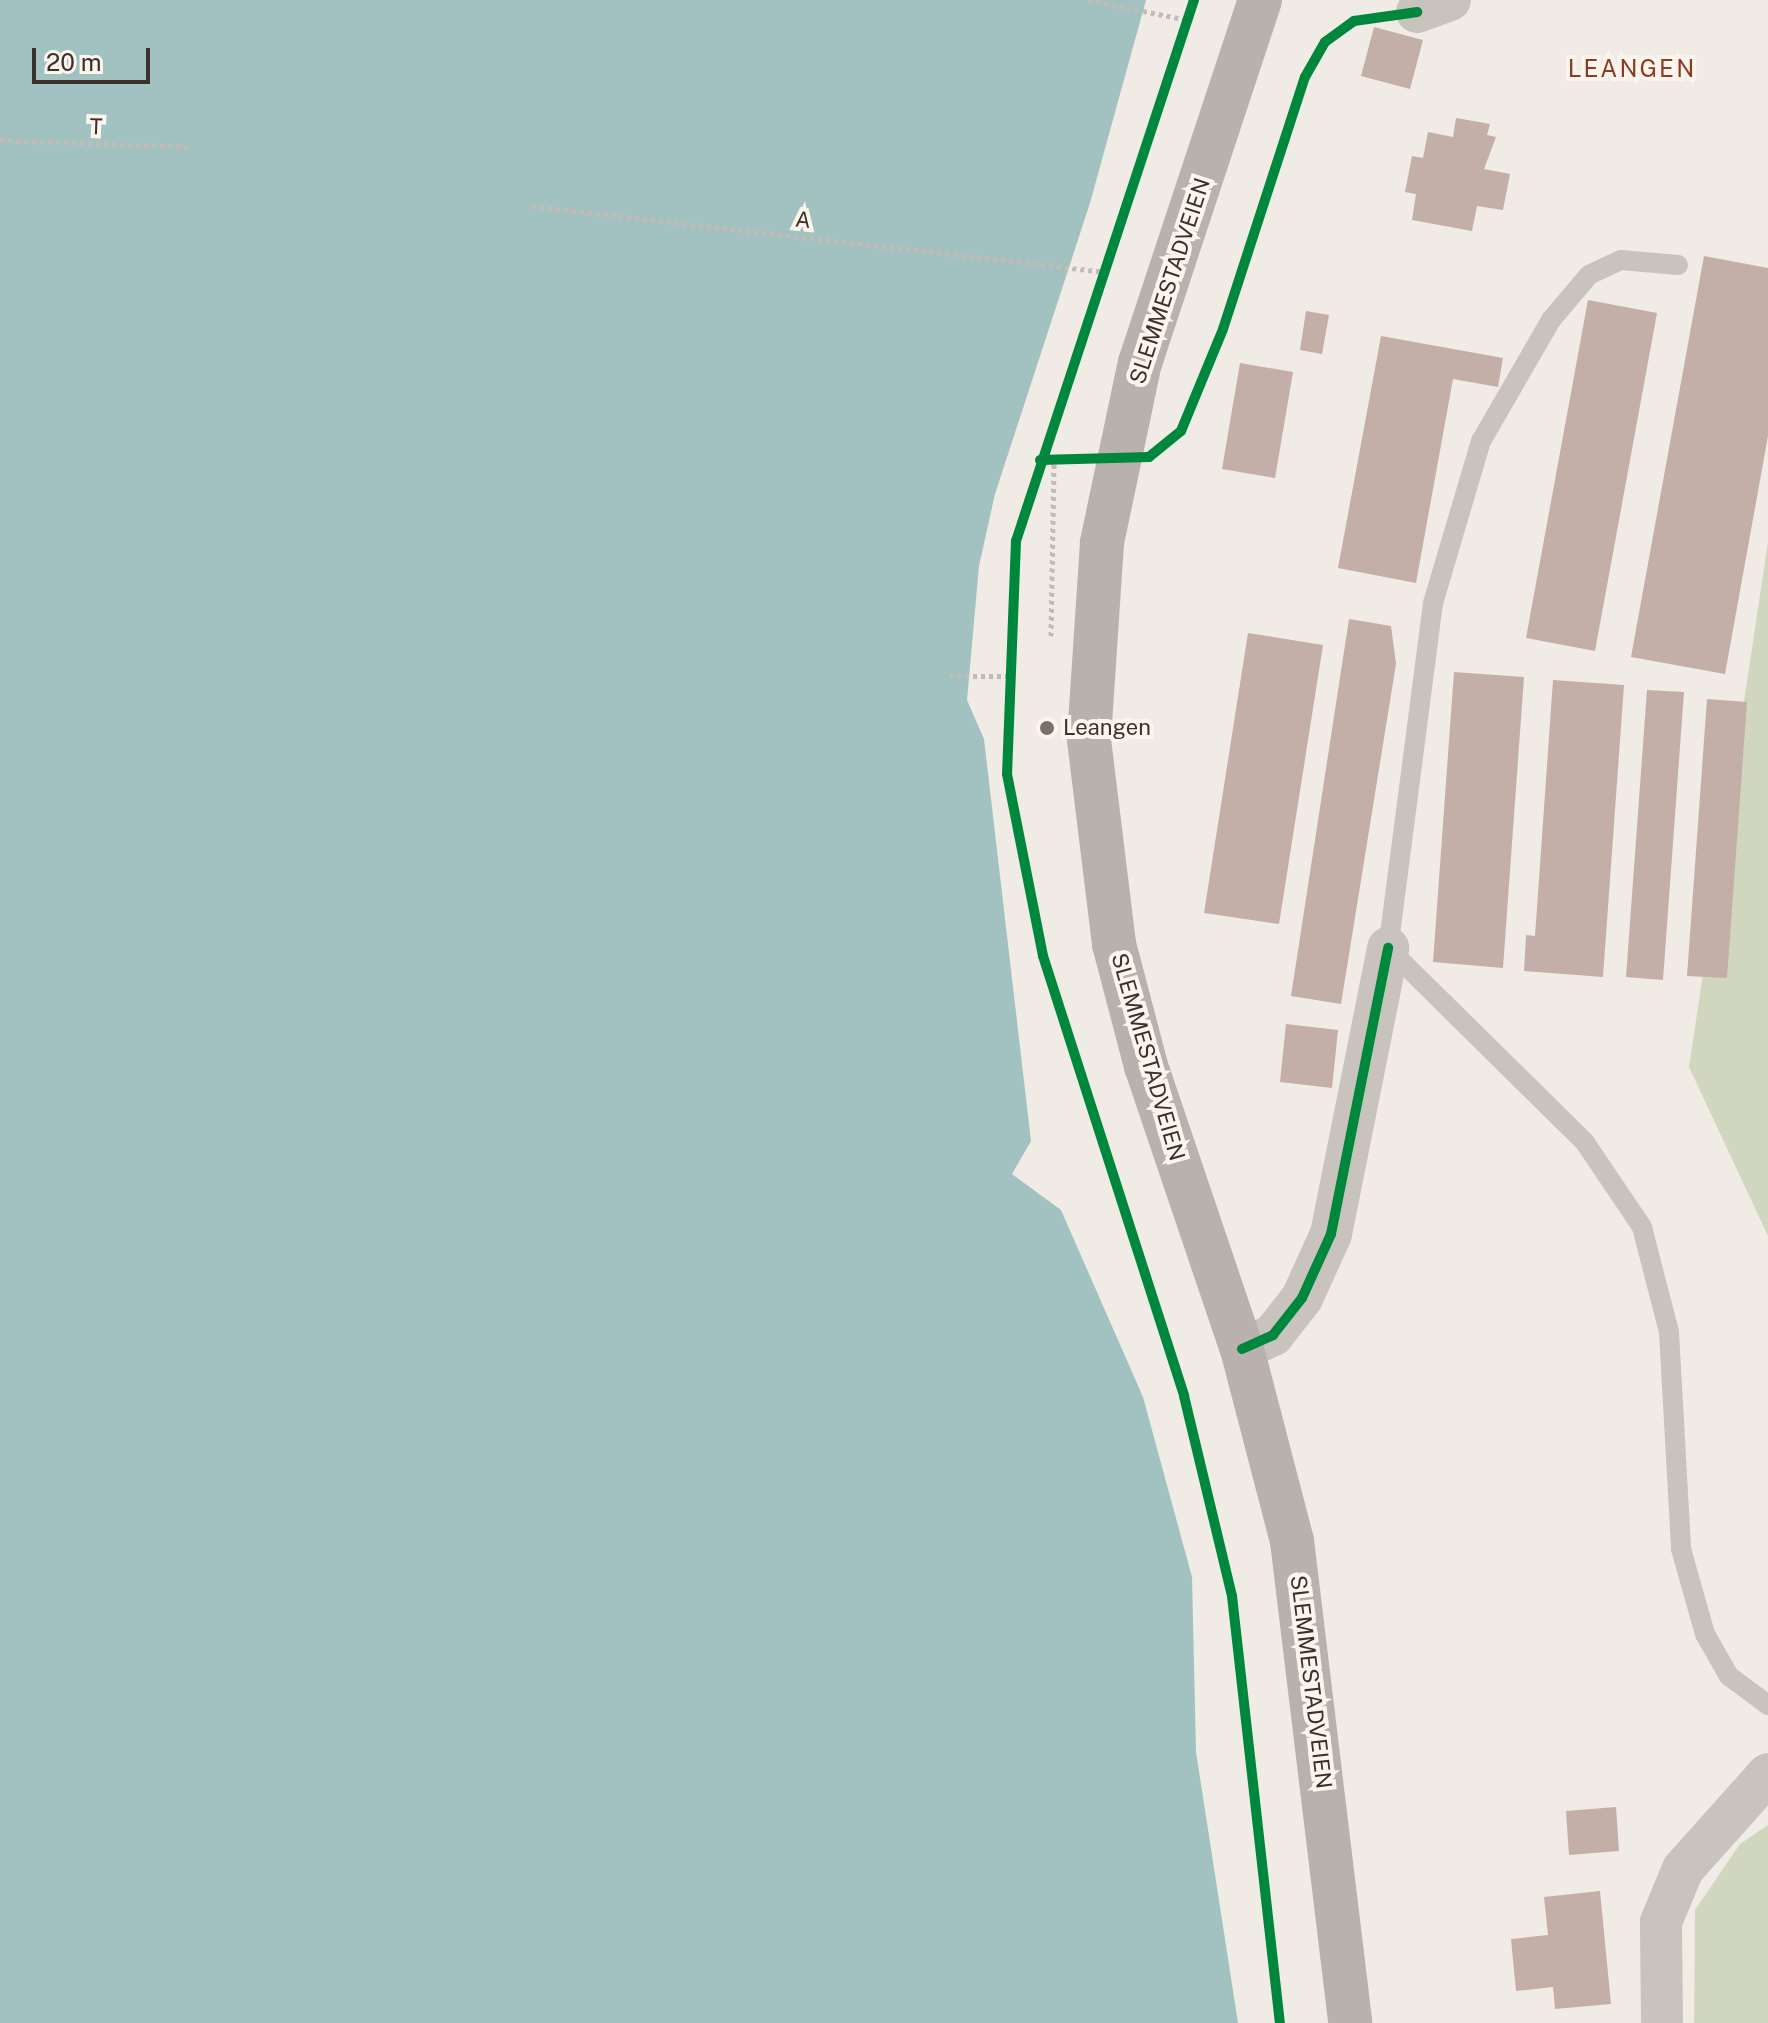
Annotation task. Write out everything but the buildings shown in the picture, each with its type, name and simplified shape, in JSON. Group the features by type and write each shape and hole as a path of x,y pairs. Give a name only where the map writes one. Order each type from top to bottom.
{"main road":[{"name":"SLEMMESTADVEIEN","path":"1260,0 1140,362 1102,543 1089,679 1093,798 1114,944 1146,1066 1242,1349 1302,1590 1350,2023"}],"street":[{"path":"1242,1349 1273,1335 1302,1298 1331,1234 1388,948"},
{"path":"1662,2023 1661,1922 1683,1869 1768,1774"}],"lane":[{"path":"1678,265 1621,260 1589,275 1551,320 1481,441 1433,603 1388,948 1584,1141 1642,1227 1669,1332 1681,1549 1717,1655 1729,1676 1768,1705"}],"path":[{"path":"1088,0 1188,20"},
{"path":"1184,34 1194,0"},
{"path":"1101,287 1111,260"},
{"path":"1046,446 1039,465 1060,462 1051,655"},
{"path":"949,676 1006,681 1007,660"}],"green space":[{"path":"1768,542 1768,1236 1689,1067"},
{"path":"1768,1825 1768,2023 1694,2023 1695,1910 1740,1844"}],"water":[{"path":"0,0 1146,0 1090,203 995,494 979,566 967,700 984,739 1031,1141 1012,1174 1061,1210 1143,1397 1192,1577 1196,1752 1238,2023 0,2023"}],"cycle path":[{"path":"1194,0 1016,541 1007,774 1043,956 1184,1396 1232,1596 1280,2023"},
{"path":"1040,460 1149,457 1181,431 1223,329 1305,77 1325,42 1354,21 1417,12"},
{"path":"1242,1349 1273,1335 1302,1298 1331,1234 1388,948"}],"place":[{"name":"Leangen","path":"1047,728"}],"district":[{"name":"LEANGEN","path":"1632,69"}]}
